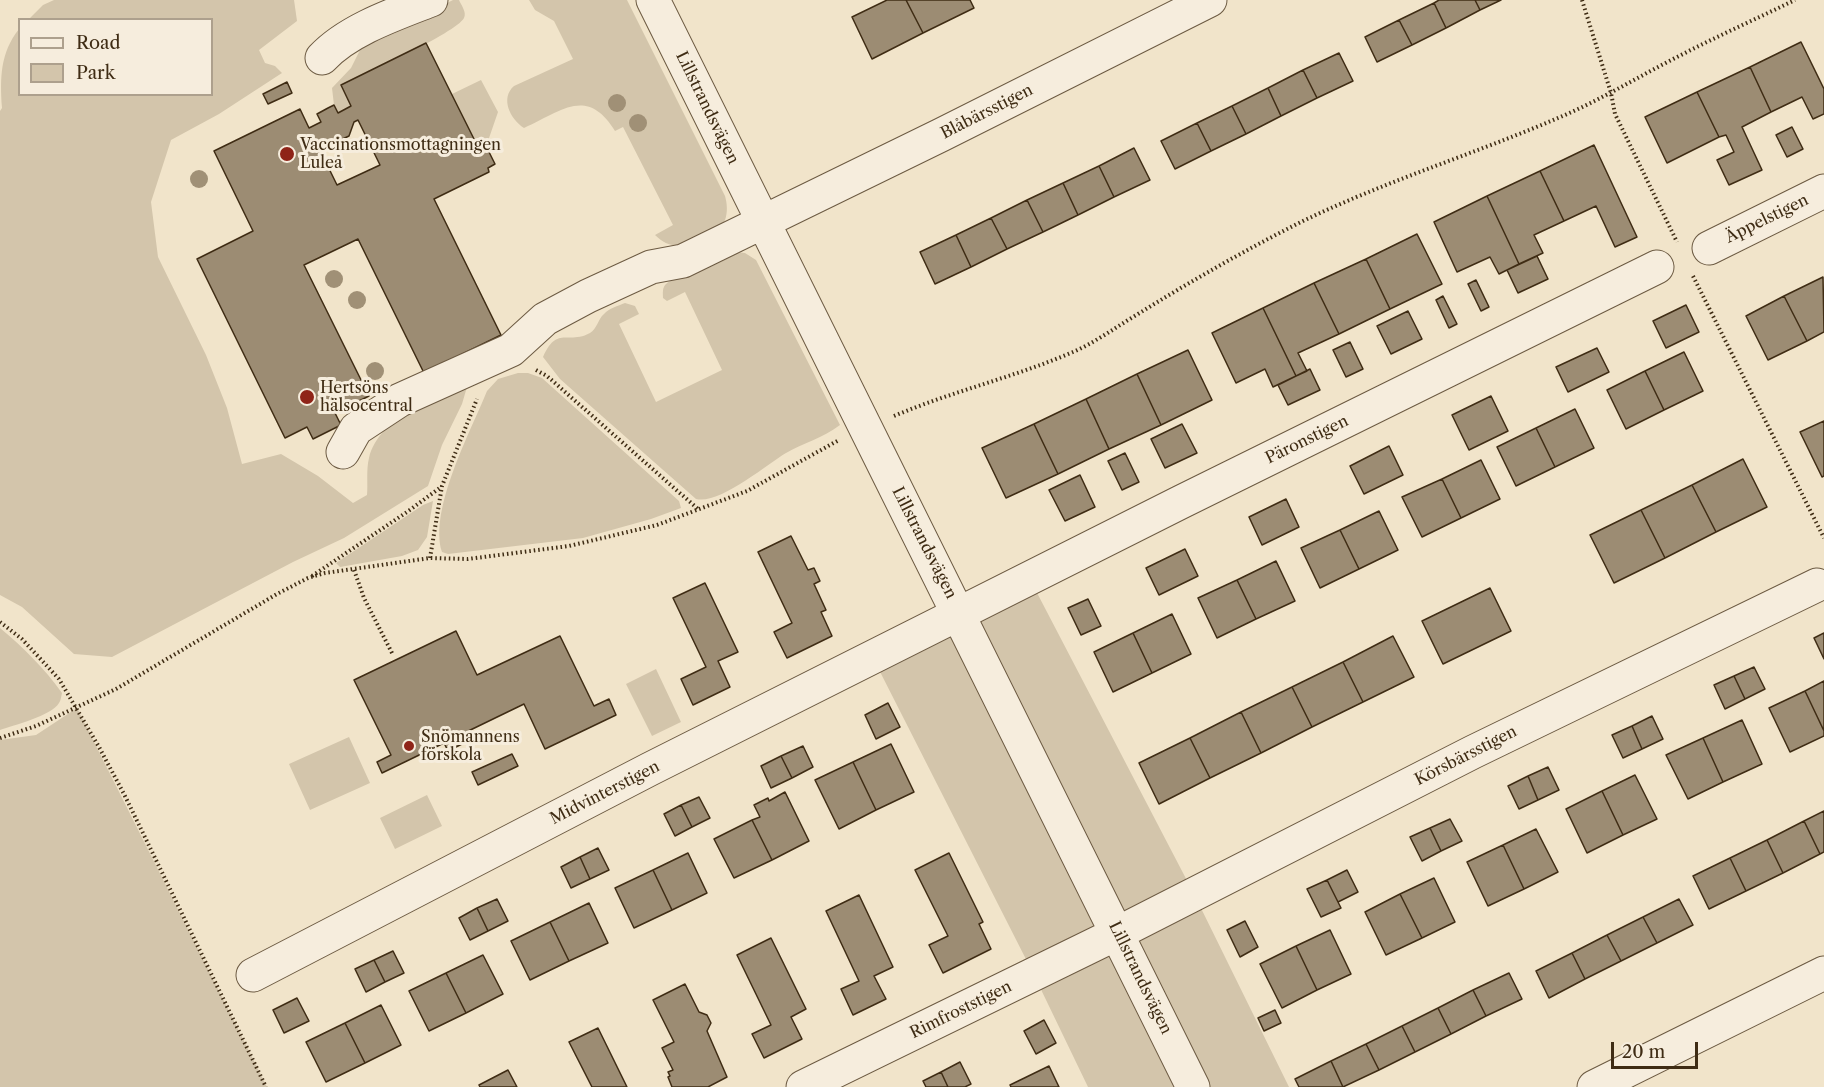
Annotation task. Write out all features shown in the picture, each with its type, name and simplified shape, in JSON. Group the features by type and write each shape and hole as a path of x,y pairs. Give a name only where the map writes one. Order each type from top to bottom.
{"street":[{"path":"322,58 334,45 389,17 430,0"},
{"name":"Lillstrandsvägen","path":"653,0 1193,1087"},
{"name":"Blåbärsstigen","path":"343,452 356,429 400,400 511,350 545,320 580,301 651,267 683,261 1210,0"},
{"name":"Äppelstigen","path":"1709,248 1824,191"},
{"name":"Päronstigen","path":"959,614 1657,267"},
{"name":"Körsbärsstigen","path":"1118,933 1473,752 1817,585"},
{"name":"Midvinterstigen","path":"253,975 650,769 959,614"},
{"name":"Rimfroststigen","path":"803,1087 1118,933"},
{"path":"1594,1087 1824,973"}],"path":[{"path":"894,416 919,405 988,384 1071,353 1098,340 1137,314 1251,248 1305,220 1436,164 1558,118 1796,0"},
{"path":"529,368 547,376 698,509"},
{"path":"430,558 442,486 478,395"},
{"path":"308,578 325,573 430,558 468,559 570,546 657,525 747,491 840,440"},
{"path":"0,738 36,726 116,689 308,578 442,486"},
{"path":"354,570 364,598 393,655"},
{"path":"0,622 22,639 46,664 59,679 76,708 125,795 266,1087"}],"green space":[{"path":"54,0 294,0 297,21 259,50 265,63 275,66 282,73 219,114 171,140 151,202 158,257 206,355 227,408 242,464 281,454 318,476 353,503 367,495 369,458 384,431 425,401 469,380 462,404 442,445 428,486 344,538 293,562 112,657 74,654 22,607 0,595 0,111 3,66 8,47 18,30 18,96 213,96 213,18 30,18 43,5"},
{"path":"453,0 459,0 465,13 464,18 457,25 407,53 341,85 351,106 338,113 334,105 332,88 351,68 362,46"},
{"path":"529,0 627,0 725,196 726,217 718,228 684,245 672,245 655,235 673,225 623,127 615,131 605,117 594,109 573,106 524,128 519,124 511,114 507,102 514,86 573,59 554,21 535,10"},
{"path":"481,80 498,112 488,141 477,145 452,94"},
{"path":"736,252 745,253 756,260 840,425 786,453 729,490 706,499 696,499 560,379 543,357 553,341 590,333 606,312 625,303 635,306 639,314 619,324 656,402 722,370 685,292 667,301 663,298 663,291 666,284 678,276"},
{"path":"518,373 528,373 542,378 679,501 681,508 583,538 448,554 442,552 441,515 453,471 462,449 487,391 498,379"},
{"path":"433,501 427,537 418,550 402,556 340,567 336,563 423,505"},
{"path":"1023,566 1194,894 1289,1087 1088,1087 1034,975 872,656"},
{"path":"0,628 33,659 62,693 61,700 55,708 32,720 0,730"},
{"path":"656,669 681,722 652,736 626,684"},
{"path":"77,708 267,1087 0,1087 0,740 36,735"},
{"path":"349,737 370,783 310,810 289,764"},
{"path":"427,795 442,826 395,849 380,818"}],"building":[{"path":"887,0 906,0 923,33 872,59 852,17"},
{"path":"906,0 970,0 974,8 923,33"},
{"path":"1439,0 1475,0 1480,10 1446,28 1434,3"},
{"path":"1475,0 1501,0 1480,10"},
{"path":"1434,3 1446,28 1412,45 1399,20"},
{"path":"1399,20 1412,45 1377,62 1365,37"},
{"path":"1801,42 1824,89 1824,114 1813,119 1802,97 1771,112 1750,67"},
{"path":"426,43 477,145 484,142 495,164 488,168 489,172 434,199 501,335 424,373 358,239 304,265 369,396 335,413 341,425 313,439 307,427 285,438 197,259 253,231 214,151 300,109 309,128 321,122 317,114 328,108 334,105 338,113 351,106 341,85","holes":["358,120 380,165 337,185 316,142 321,140 332,144 349,136 354,122"]},
{"path":"1339,53 1353,81 1317,98 1303,70"},
{"path":"1750,67 1771,112 1742,127 1762,170 1729,185 1717,160 1734,152 1726,135 1719,137 1697,92"},
{"path":"1303,70 1317,98 1281,116 1268,88"},
{"path":"287,82 292,93 268,104 263,94"},
{"path":"1268,88 1281,116 1246,134 1232,106"},
{"path":"1697,92 1719,137 1667,163 1645,117"},
{"path":"1232,106 1246,134 1211,151 1197,123"},
{"path":"1197,123 1211,151 1175,169 1161,141"},
{"path":"1792,127 1803,149 1787,157 1776,135"},
{"path":"1594,145 1637,237 1615,247 1596,206 1564,221 1540,171"},
{"path":"1134,148 1150,180 1114,197 1099,166"},
{"path":"1099,166 1114,197 1078,215 1063,183"},
{"path":"1540,171 1564,221 1534,235 1543,253 1519,264 1487,196"},
{"path":"1063,183 1078,215 1043,232 1027,200"},
{"path":"1487,196 1519,264 1499,274 1490,257 1457,272 1434,222"},
{"path":"1027,200 1043,232 1007,249 991,218"},
{"path":"991,218 1007,249 971,267 956,235"},
{"path":"1417,234 1442,284 1390,309 1366,259"},
{"path":"956,235 971,267 935,284 920,252"},
{"path":"1537,256 1548,279 1518,293 1507,270"},
{"path":"1366,259 1390,309 1339,334 1314,283"},
{"path":"1823,277 1824,332 1807,341 1784,296"},
{"path":"1476,280 1489,307 1481,311 1468,284"},
{"path":"1314,283 1339,334 1298,353 1307,371 1296,376 1263,308"},
{"path":"1443,296 1457,324 1449,328 1436,300"},
{"path":"1784,296 1807,341 1768,360 1746,316"},
{"path":"1686,305 1699,332 1666,348 1653,321"},
{"path":"1263,308 1296,376 1273,387 1265,369 1236,383 1212,333"},
{"path":"1408,311 1422,339 1391,354 1377,326"},
{"path":"1350,342 1363,369 1346,377 1333,350"},
{"path":"1597,348 1609,372 1568,392 1556,367"},
{"path":"1188,350 1212,400 1161,425 1137,374"},
{"path":"1684,352 1703,391 1664,410 1645,371"},
{"path":"1310,369 1320,390 1288,405 1278,385"},
{"path":"1645,371 1664,410 1626,429 1607,390"},
{"path":"1137,374 1161,425 1109,449 1086,399"},
{"path":"1491,396 1508,431 1469,450 1452,415"},
{"path":"1086,399 1109,449 1058,474 1034,424"},
{"path":"1575,409 1594,448 1555,467 1536,428"},
{"path":"1824,421 1824,476 1822,477 1800,432"},
{"path":"1034,424 1058,474 1006,498 982,448"},
{"path":"1182,424 1197,453 1165,468 1151,439"},
{"path":"1536,428 1555,467 1516,486 1497,447"},
{"path":"1389,446 1403,475 1364,494 1350,466"},
{"path":"1125,453 1139,482 1122,490 1108,461"},
{"path":"1743,459 1767,507 1716,532 1692,485"},
{"path":"1481,460 1500,499 1461,518 1442,479"},
{"path":"1080,475 1095,507 1065,521 1049,490"},
{"path":"1442,479 1461,518 1422,537 1402,497"},
{"path":"1692,485 1716,532 1665,558 1641,510"},
{"path":"1286,499 1299,527 1262,545 1249,517"},
{"path":"1641,510 1665,558 1614,583 1590,535"},
{"path":"1379,511 1398,550 1359,569 1340,530"},
{"path":"1340,530 1359,569 1320,588 1301,548"},
{"path":"791,536 808,570 814,568 820,581 814,584 826,610 821,612 832,636 787,658 774,632 792,623 758,552"},
{"path":"1185,549 1198,576 1159,595 1146,568"},
{"path":"1276,561 1295,601 1256,619 1237,580"},
{"path":"1237,580 1256,619 1217,638 1198,598"},
{"path":"705,583 738,652 718,661 730,687 693,705 681,679 706,667 673,598"},
{"path":"1490,588 1511,631 1443,664 1422,621"},
{"path":"1088,599 1101,626 1081,635 1068,608"},
{"path":"1172,614 1191,654 1152,673 1133,633"},
{"path":"456,631 477,675 560,636 594,706 609,699 616,715 545,749 524,704 458,736 462,744 448,751 444,743 382,773 377,762 391,755 354,680"},
{"path":"1133,633 1152,673 1113,692 1094,652"},
{"path":"1824,633 1824,659 1814,638"},
{"path":"1393,636 1414,677 1363,702 1343,662"},
{"path":"1343,662 1363,702 1312,727 1292,687"},
{"path":"1754,667 1765,689 1745,699 1734,676"},
{"path":"1734,676 1745,699 1725,709 1714,685"},
{"path":"1824,681 1824,731 1805,691"},
{"path":"1292,687 1312,727 1261,753 1241,712"},
{"path":"1805,691 1824,731 1824,736 1790,752 1769,708"},
{"path":"888,703 900,727 876,739 865,715"},
{"path":"1241,712 1261,753 1210,778 1190,738"},
{"path":"1652,716 1663,739 1642,749 1632,726"},
{"path":"1742,720 1762,764 1723,782 1703,738"},
{"path":"1632,726 1642,749 1623,758 1612,735"},
{"path":"1190,738 1210,778 1159,804 1139,763"},
{"path":"1703,738 1723,782 1688,799 1666,755"},
{"path":"891,744 914,792 876,810 853,762"},
{"path":"803,746 813,767 792,778 781,756"},
{"path":"512,754 518,766 478,785 472,772"},
{"path":"781,756 792,778 771,788 761,766"},
{"path":"853,762 876,810 839,829 815,780"},
{"path":"1548,767 1559,790 1538,800 1528,776"},
{"path":"1635,775 1657,819 1623,835 1602,791"},
{"path":"1528,776 1538,800 1519,809 1508,786"},
{"path":"1602,791 1623,835 1587,853 1566,809"},
{"path":"785,792 809,841 772,860 752,820 760,817 754,805 768,798 769,801"},
{"path":"699,797 710,818 692,827 681,805"},
{"path":"681,805 692,827 675,836 664,814"},
{"path":"1824,811 1824,852 1820,854 1804,821"},
{"path":"1450,819 1462,841 1441,851 1430,828"},
{"path":"752,820 772,860 734,878 714,839"},
{"path":"1804,821 1820,854 1783,873 1767,840"},
{"path":"1430,828 1441,851 1422,861 1410,837"},
{"path":"1536,829 1558,872 1524,889 1503,845"},
{"path":"1767,840 1783,873 1746,891 1730,858"},
{"path":"1503,845 1524,889 1488,906 1467,862"},
{"path":"598,848 609,870 590,879 580,857"},
{"path":"688,853 707,893 672,910 653,870"},
{"path":"949,853 983,922 979,924 991,949 943,973 929,945 948,936 915,870"},
{"path":"580,857 590,879 571,888 561,867"},
{"path":"1730,858 1746,891 1709,909 1693,876"},
{"path":"653,870 672,910 634,928 615,888"},
{"path":"1347,870 1358,892 1338,902 1327,880"},
{"path":"1434,878 1455,922 1422,938 1400,894"},
{"path":"1327,880 1341,908 1321,917 1307,889"},
{"path":"1400,894 1422,938 1386,955 1365,912"},
{"path":"859,895 893,967 874,976 886,999 853,1015 841,989 859,981 826,911"},
{"path":"497,899 508,921 488,931 477,908"},
{"path":"1679,899 1693,925 1657,943 1643,917"},
{"path":"589,903 608,943 569,961 550,922"},
{"path":"477,908 488,931 470,940 459,918"},
{"path":"1643,917 1657,943 1621,961 1607,935"},
{"path":"1245,921 1258,947 1240,957 1227,930"},
{"path":"550,922 569,961 530,980 511,941"},
{"path":"1330,930 1351,974 1317,990 1296,946"},
{"path":"1607,935 1621,961 1585,979 1572,953"},
{"path":"771,938 806,1009 791,1017 802,1039 764,1058 752,1034 771,1025 737,955"},
{"path":"1296,946 1317,990 1282,1008 1260,964"},
{"path":"393,951 404,973 385,982 374,960"},
{"path":"1572,953 1585,979 1549,998 1536,971"},
{"path":"483,955 503,994 466,1013 446,973"},
{"path":"374,960 385,982 366,992 355,969"},
{"path":"446,973 466,1013 429,1031 409,991"},
{"path":"1509,973 1522,999 1486,1016 1473,990"},
{"path":"685,984 699,1012 707,1015 711,1023 707,1031 727,1077 708,1087 672,1087 668,1077 670,1076 668,1072 673,1070 662,1048 674,1042 653,1000"},
{"path":"1473,990 1486,1016 1451,1034 1438,1008"},
{"path":"297,998 309,1021 284,1033 273,1010"},
{"path":"381,1005 401,1045 365,1063 345,1023"},
{"path":"1438,1008 1451,1034 1415,1052 1402,1026"},
{"path":"1275,1010 1281,1023 1264,1031 1258,1018"},
{"path":"1044,1020 1056,1043 1036,1054 1024,1031"},
{"path":"345,1023 365,1063 326,1082 306,1042"},
{"path":"1402,1026 1415,1052 1379,1070 1366,1044"},
{"path":"598,1028 627,1087 592,1087 569,1042"},
{"path":"1366,1044 1379,1070 1343,1087 1331,1061"},
{"path":"1331,1061 1343,1087 1299,1087 1295,1079"},
{"path":"960,1062 971,1084 965,1087 948,1087 941,1072"},
{"path":"1049,1066 1059,1087 1011,1087 1010,1085"},
{"path":"508,1070 517,1087 480,1087 479,1085"},
{"path":"941,1072 948,1087 926,1087 923,1081"}],"place":[{"name":"Vaccinationsmottagningen Luleå","path":"287,154"},
{"name":"Hertsöns hälsocentral","path":"307,397"},
{"name":"Snömannens förskola","path":"409,746"}]}
